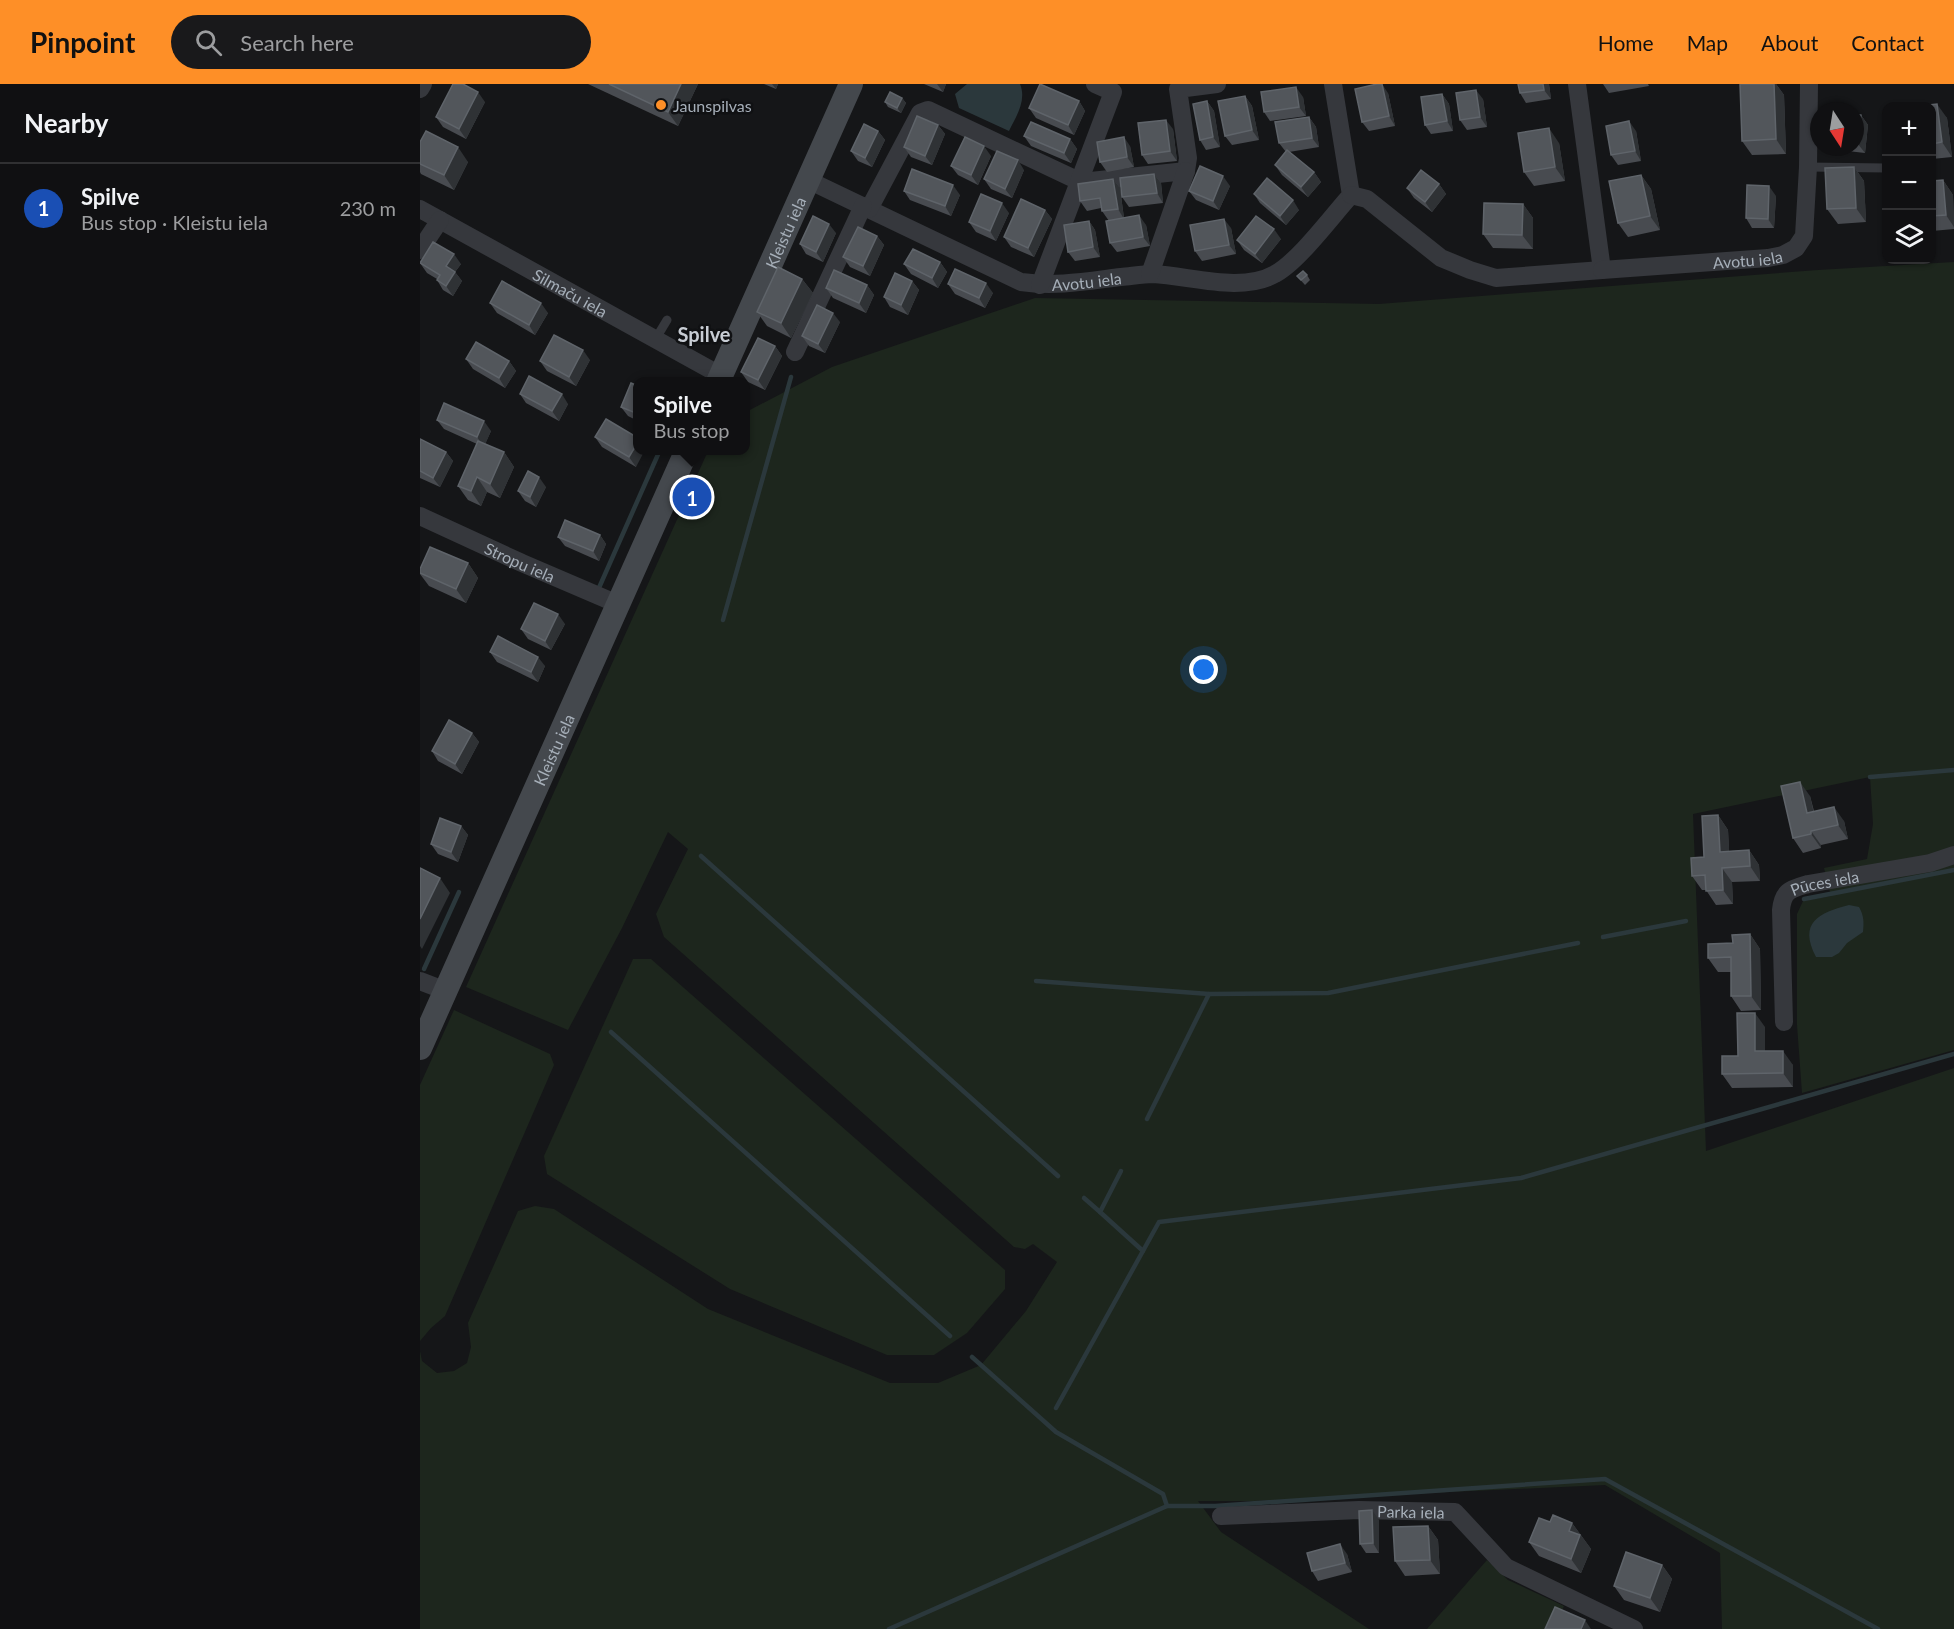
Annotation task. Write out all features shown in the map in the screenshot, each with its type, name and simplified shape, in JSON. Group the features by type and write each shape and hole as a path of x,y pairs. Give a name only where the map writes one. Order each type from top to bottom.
{"street":[{"path":"420,89 423,84"},
{"name":"Kleistu iela","path":"719,377 851,84"},
{"path":"1040,285 1081,182 1113,92 1095,84"},
{"path":"1150,274 1186,171 1188,158 1178,89 1217,84"},
{"path":"1333,84 1351,195"},
{"path":"1577,84 1602,270"},
{"name":"Avotu iela","path":"808,180 1021,282 1040,285 1150,274 1238,284 1259,281 1276,274 1292,262 1351,195 1366,199 1442,258 1496,278 1768,258 1783,255 1796,248 1804,236 1809,84"},
{"path":"795,352 866,207 920,113 928,110 1081,182 1186,171"},
{"name":"Silmaču iela","path":"420,209 717,377"},
{"path":"420,249 440,220"},
{"name":"Kleistu iela","path":"420,1048 685,455"},
{"name":"Stropu iela","path":"420,516 522,563 620,604"},
{"name":"Pūces iela","path":"1784,1022 1781,910 1782,900 1786,894 1792,889 1808,884 1930,863 1954,855"},
{"path":"420,981 446,991"},
{"name":"Parka iela","path":"1221,1516 1359,1510 1455,1512 1506,1567 1634,1629"}],"lane":[{"path":"1808,167 1882,168"},
{"path":"655,340 667,320"}],"shaded area":[{"path":"967,84 1020,84 1021,102 1009,131 959,108 955,94"},
{"path":"1954,262 1954,1050 1802,1093 1797,1025 1797,914 1803,901 1831,896 1824,868 1867,859 1873,824 1870,777 1693,814 1706,1151 1954,1068 1954,1629 1722,1629 1720,1553 1605,1485 1253,1501 1198,1501 1221,1532 1369,1629 420,1629 420,1351 422,1361 437,1373 454,1371 467,1363 471,1347 468,1323 518,1211 535,1206 554,1209 708,1309 890,1383 938,1383 981,1365 1026,1311 1057,1262 1033,1244 1025,1249 1014,1247 664,937 656,914 688,849 668,832 622,928 568,1030 466,987 706,455 750,455 750,410 832,367 1035,298 1379,304 1818,270"},
{"path":"1849,905 1859,907 1863,919 1863,932 1832,957 1816,957 1809,935 1814,921 1829,912"},
{"path":"633,959 651,959 1005,1270 1005,1289 967,1333 934,1355 887,1355 730,1289 547,1174 544,1156"},
{"path":"454,1010 550,1054 554,1065 445,1316 420,1341 420,1085"},
{"path":"1487,1560 1508,1580 1564,1606 1554,1629 1427,1629"}],"building":[{"path":"453,84 463,84 478,92 459,129 436,117"},
{"path":"609,84 681,84 668,112"},
{"path":"1040,84 1079,101 1068,125 1029,108"},
{"path":"1382,84 1389,116 1362,122 1355,89"},
{"path":"1518,84 1543,84 1544,90 1520,93"},
{"path":"1740,84 1774,84 1776,139 1742,141"},
{"path":"1296,87 1299,107 1264,112 1261,92"},
{"path":"1476,90 1480,117 1460,120 1456,93"},
{"path":"890,92 902,98 897,108 885,102"},
{"path":"1442,94 1447,121 1425,125 1421,97"},
{"path":"1245,96 1252,130 1225,136 1218,101"},
{"path":"1207,101 1213,137 1200,140 1193,104"},
{"path":"1936,104 1942,142 1936,143"},
{"path":"917,116 938,125 925,156 904,147"},
{"path":"1309,117 1312,138 1279,143 1275,122"},
{"path":"1166,120 1170,151 1142,155 1138,123"},
{"path":"1629,121 1635,151 1611,155 1606,126"},
{"path":"1031,122 1070,139 1064,153 1024,136"},
{"path":"864,124 878,131 865,158 851,151"},
{"path":"1549,128 1555,167 1524,172 1518,133"},
{"path":"426,131 458,147 444,175 420,164 420,142"},
{"path":"965,137 984,146 971,175 951,166"},
{"path":"1124,137 1127,157 1100,162 1097,142"},
{"path":"1287,150 1314,172 1301,187 1275,165"},
{"path":"997,151 1018,160 1005,189 984,179"},
{"path":"1200,166 1223,176 1213,201 1189,191"},
{"path":"1854,167 1856,208 1827,209 1825,168"},
{"path":"912,169 953,185 945,206 904,191"},
{"path":"1421,170 1439,184 1425,202 1407,188"},
{"path":"1154,174 1157,193 1122,197 1120,178"},
{"path":"1641,175 1650,216 1618,223 1609,181"},
{"path":"1267,178 1293,200 1280,216 1254,194"},
{"path":"1113,179 1118,209 1102,211 1100,198 1080,201 1078,184"},
{"path":"1943,180 1946,215 1936,216 1936,181"},
{"path":"1747,185 1769,186 1768,219 1746,218"},
{"path":"981,194 1002,203 990,231 969,222"},
{"path":"1021,199 1045,210 1028,248 1004,237"},
{"path":"1484,203 1523,204 1522,235 1483,234"},
{"path":"1139,215 1143,237 1110,243 1106,221"},
{"path":"813,216 829,224 816,252 800,244"},
{"path":"1256,216 1274,229 1255,254 1237,240"},
{"path":"1224,219 1229,245 1195,251 1190,225"},
{"path":"1089,221 1093,247 1068,252 1064,225"},
{"path":"858,227 877,236 863,266 843,257"},
{"path":"433,242 454,254 446,266 455,272 446,286 437,280 440,275 420,263"},
{"path":"913,249 940,262 932,278 904,264"},
{"path":"778,267 802,279 781,323 757,312"},
{"path":"955,269 986,283 979,298 948,284"},
{"path":"834,270 867,285 859,303 826,288"},
{"path":"1303,271 1307,275 1301,280 1297,276"},
{"path":"895,273 912,281 901,305 884,297"},
{"path":"502,281 541,303 529,325 490,303"},
{"path":"817,305 833,313 818,344 802,336"},
{"path":"554,335 583,350 569,377 540,361"},
{"path":"758,338 775,346 758,380 741,372"},
{"path":"476,342 509,361 499,378 466,359"},
{"path":"529,376 562,394 552,411 520,394"},
{"path":"631,383 633,384 633,412 621,407"},
{"path":"444,403 484,421 477,437 437,420"},
{"path":"606,419 633,435 633,450 629,457 595,437"},
{"path":"420,439 446,452 433,478 420,471"},
{"path":"478,441 504,452 490,484 477,477 471,491 458,486"},
{"path":"528,471 539,477 530,497 518,491"},
{"path":"565,520 600,535 593,551 558,537"},
{"path":"430,547 468,563 456,589 420,573"},
{"path":"534,603 558,614 545,641 521,629"},
{"path":"498,636 538,657 531,672 490,652"},
{"path":"449,720 472,733 455,764 432,751"},
{"path":"1800,782 1807,813 1834,807 1838,825 1793,838 1781,786"},
{"path":"1718,815 1720,852 1749,850 1750,866 1722,868 1723,890 1706,891 1705,875 1692,876 1691,858 1704,857 1702,816"},
{"path":"440,818 461,826 451,852 431,844"},
{"path":"420,868 440,878 420,919"},
{"path":"1750,934 1751,996 1731,996 1731,957 1708,958 1708,944 1733,943 1732,935"},
{"path":"1737,1013 1755,1013 1755,1051 1783,1051 1783,1073 1722,1074 1722,1056 1738,1056"},
{"path":"1372,1510 1373,1543 1360,1544 1359,1511"},
{"path":"1553,1515 1572,1523 1569,1531 1580,1535 1571,1559 1529,1542 1539,1518 1550,1522"},
{"path":"1428,1526 1430,1560 1395,1561 1393,1527"},
{"path":"1340,1544 1345,1563 1312,1571 1307,1553"},
{"path":"1626,1552 1662,1565 1650,1598 1614,1586"},
{"path":"1555,1607 1585,1620 1581,1629 1545,1629"}],"waterway":[{"path":"723,620 791,377"},
{"path":"598,590 658,455"},
{"path":"1870,777 1954,770"},
{"path":"701,856 1058,1176"},
{"path":"1804,899 1954,870"},
{"path":"424,969 459,892"},
{"path":"1603,937 1686,921"},
{"path":"1147,1119 1209,994 1328,993 1578,943"},
{"path":"1036,981 1209,994"},
{"path":"611,1032 950,1336"},
{"path":"1056,1408 1159,1222 1521,1178 1954,1054"},
{"path":"1121,1171 1100,1212 1143,1251"},
{"path":"1084,1198 1100,1212"},
{"path":"972,1357 1056,1432 1163,1494 1167,1506"},
{"path":"889,1629 1167,1506 1215,1506 1605,1479 1878,1629"}],"place":[{"name":"Jaunspilvas","path":"661,105"},
{"name":"Spilve","path":"692,497"}],"district":[{"name":"Spilve","path":"704,334"}]}
